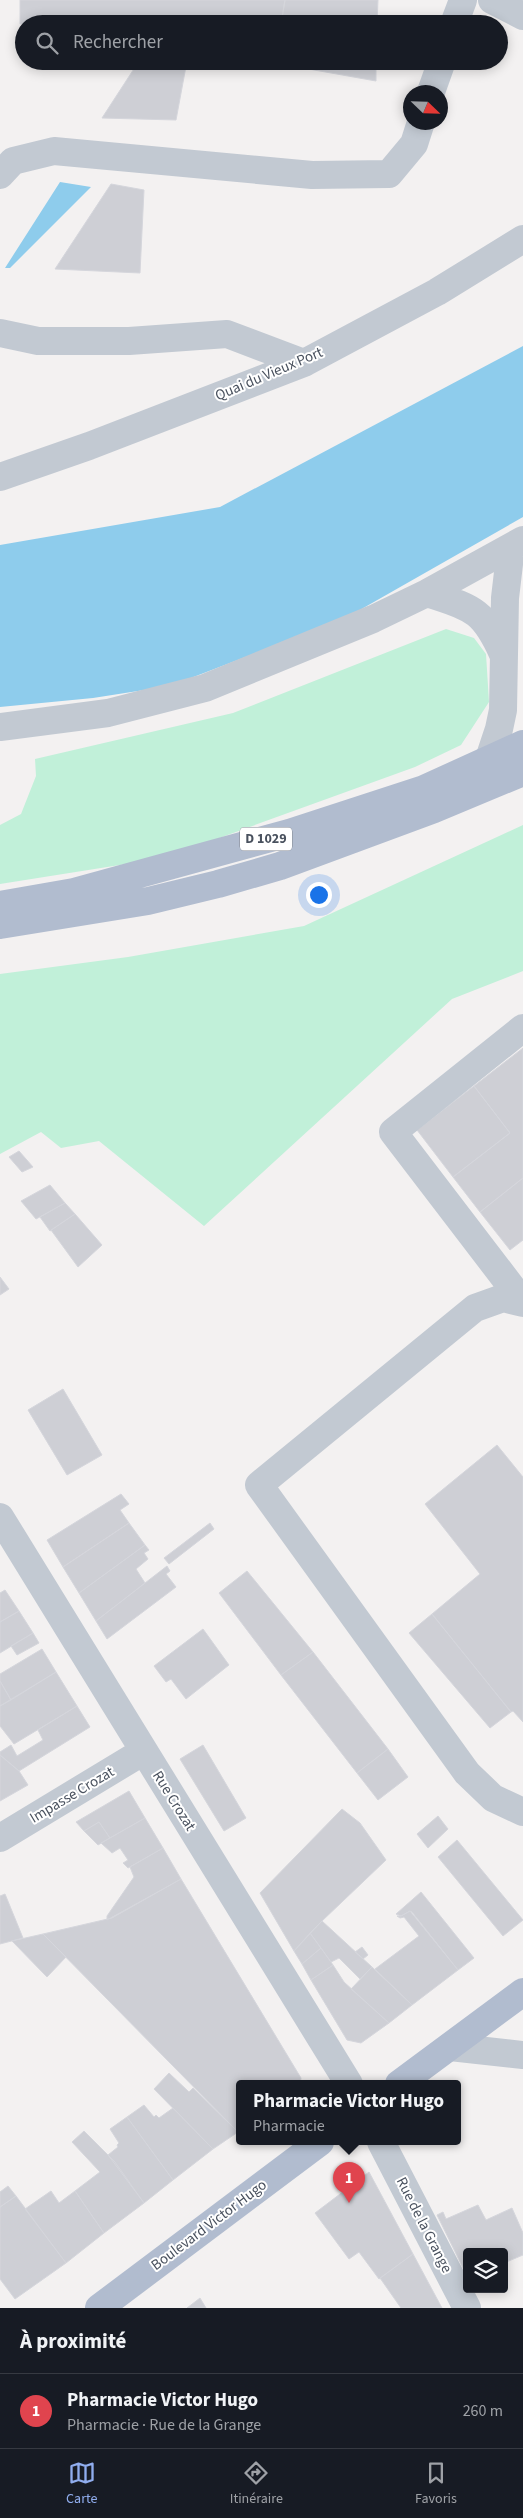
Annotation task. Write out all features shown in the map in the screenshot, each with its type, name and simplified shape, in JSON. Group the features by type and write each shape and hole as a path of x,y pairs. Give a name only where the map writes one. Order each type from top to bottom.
{"main road":[{"name":"D 1029","path":"0,904 74,892 288,833 424,789 523,744"},
{"name":"D 1029","path":"0,925 148,901 218,884 280,866 434,809 523,772"},
{"path":"434,809 523,783"},
{"path":"405,2080 523,1992"},
{"name":"Boulevard Victor Hugo","path":"99,2308 316,2145"}],"street":[{"path":"457,15 462,0"},
{"path":"492,0 523,16"},
{"path":"433,85 439,70"},
{"path":"0,175 13,161 54,151 312,175 390,174 414,144 418,130"},
{"name":"Quai du Vieux Port","path":"0,477 89,446 304,362 437,292 523,239"},
{"path":"0,333 38,341 128,341 227,334 304,362"},
{"path":"0,727 108,713 205,688 373,619 427,593 517,544"},
{"path":"489,759 499,729 502,710 505,598 517,544"},
{"path":"427,593 470,608 492,629 503,656"},
{"path":"523,1028 393,1132 523,1302"},
{"path":"523,1302 504,1298 476,1308 259,1486 467,1773 493,1798 523,1812"},
{"name":"Rue Crozat","path":"0,1517 347,2080"},
{"name":"Impasse Crozat","path":"0,1838 144,1751"},
{"path":"450,2047 523,2055"},
{"name":"Rue de la Grange","path":"383,2145 467,2308"}],"green space":[{"path":"446,629 474,638 486,654 489,702 461,745 415,767 164,858 0,884 0,825 21,814 36,776 35,759 233,713"},
{"path":"523,825 523,971 452,999 204,1226 99,1141 61,1148 41,1132 0,1154 0,974 128,957 304,926"}],"water":[{"path":"60,182 91,187 10,268 5,268"},
{"path":"523,346 523,517 344,619 170,686 93,698 0,707 0,545 220,507"}],"building":[{"path":"20,0 285,0 282,15 20,15"},
{"path":"285,0 378,0 377,15 282,15"},
{"path":"133,70 185,70 176,120 102,118"},
{"path":"314,70 376,70 376,81"},
{"path":"111,184 144,190 140,273 55,269"},
{"path":"523,1048 523,1178 480,1212 453,1177 510,1133 474,1086"},
{"path":"474,1086 510,1133 453,1177 417,1130"},
{"path":"19,1151 33,1167 22,1172 9,1157"},
{"path":"523,1178 523,1240 510,1250 480,1212"},
{"path":"50,1185 65,1203 36,1219 21,1201"},
{"path":"65,1203 75,1214 50,1231 40,1217"},
{"path":"75,1214 102,1245 78,1267 51,1230"},
{"path":"0,1277 9,1289 0,1295"},
{"path":"63,1389 102,1455 67,1475 28,1410"},
{"path":"497,1445 523,1477 523,1722 513,1711 511,1712 432,1614 480,1574 425,1504"},
{"path":"121,1494 129,1504 120,1510 129,1523 63,1567 47,1540"},
{"path":"129,1523 145,1545 79,1593 63,1567"},
{"path":"210,1523 214,1529 169,1564 164,1558"},
{"path":"145,1545 149,1550 144,1553 148,1559 136,1569 145,1583 96,1621 79,1593"},
{"path":"167,1566 170,1571 166,1574 176,1587 107,1639 96,1621"},
{"path":"247,1571 313,1652 281,1675 219,1593"},
{"path":"5,1590 19,1611 0,1622 0,1593"},
{"path":"19,1611 33,1633 0,1653 0,1622"},
{"path":"432,1614 511,1712 490,1728 409,1633"},
{"path":"203,1629 229,1665 186,1699 171,1679 166,1682 154,1666"},
{"path":"33,1633 39,1643 17,1655 11,1646"},
{"path":"42,1649 56,1672 11,1700 0,1681 0,1674"},
{"path":"313,1652 388,1749 357,1773 281,1675"},
{"path":"56,1672 77,1706 14,1744 0,1726 0,1706"},
{"path":"0,1681 11,1700 0,1706"},
{"path":"77,1706 90,1727 19,1771 0,1755 0,1752 11,1745 17,1756 43,1740 38,1730"},
{"path":"203,1745 246,1818 224,1831 180,1759"},
{"path":"388,1749 408,1777 378,1800 357,1773"},
{"path":"0,1755 19,1771 28,1785 0,1801"},
{"path":"129,1791 145,1818 110,1838 99,1822 84,1831 76,1822"},
{"path":"342,1809 360,1823 386,1860 322,1921 294,1951 260,1893"},
{"path":"438,1816 448,1829 428,1848 417,1834"},
{"path":"145,1818 163,1848 128,1868 123,1863 128,1860 120,1848 112,1853 101,1843"},
{"path":"99,1822 110,1838 98,1845 84,1831"},
{"path":"457,1840 523,1920 503,1936 438,1857"},
{"path":"163,1848 181,1879 107,1920 107,1916 134,1877 130,1867"},
{"path":"181,1879 301,2080 236,2080 236,2130 43,1934 112,1918"},
{"path":"421,1892 474,1958 458,1970 412,1912 410,1911 401,1916 396,1914"},
{"path":"5,1894 23,1938 0,1944 0,1896"},
{"path":"410,1911 458,1970 412,2005 375,1969 419,1936 404,1917 400,1918 397,1916"},
{"path":"322,1921 372,1967 360,1979 339,1958 331,1962 310,1933"},
{"path":"310,1933 321,1948 302,1964 294,1951"},
{"path":"43,1934 66,1957 47,1977 12,1941"},
{"path":"362,1947 368,1955 363,1959 355,1952"},
{"path":"321,1948 333,1965 311,1980 302,1964"},
{"path":"333,1965 344,1982 389,2023 361,2043 347,2040 311,1980"},
{"path":"372,1967 412,2005 389,2023 351,1989"},
{"path":"169,2073 189,2092 193,2088 236,2130 236,2133 213,2149 154,2089"},
{"path":"144,2105 154,2117 156,2115 159,2118 173,2108 213,2149 173,2180 127,2117"},
{"path":"127,2117 173,2180 144,2203 108,2155 118,2147 119,2143 110,2129"},
{"path":"84,2131 115,2162 144,2203 104,2233 75,2191 100,2172 72,2142"},
{"path":"369,2172 413,2254 379,2279 359,2252 349,2259 315,2213"},
{"path":"8,2186 16,2196 0,2207 0,2192"},
{"path":"51,2191 59,2203 75,2191 104,2233 66,2263 25,2209"},
{"path":"16,2196 66,2263 15,2299 0,2279 0,2207"},
{"path":"478,2205 486,2220 512,2208 523,2233 523,2255 508,2261 508,2248 463,2248 463,2268 437,2215 443,2212 446,2219"},
{"path":"413,2254 442,2308 401,2308 380,2278"},
{"path":"200,2298 206,2308 187,2308"}],"place":[{"name":"Pharmacie Victor Hugo","path":"349,2203"}]}
